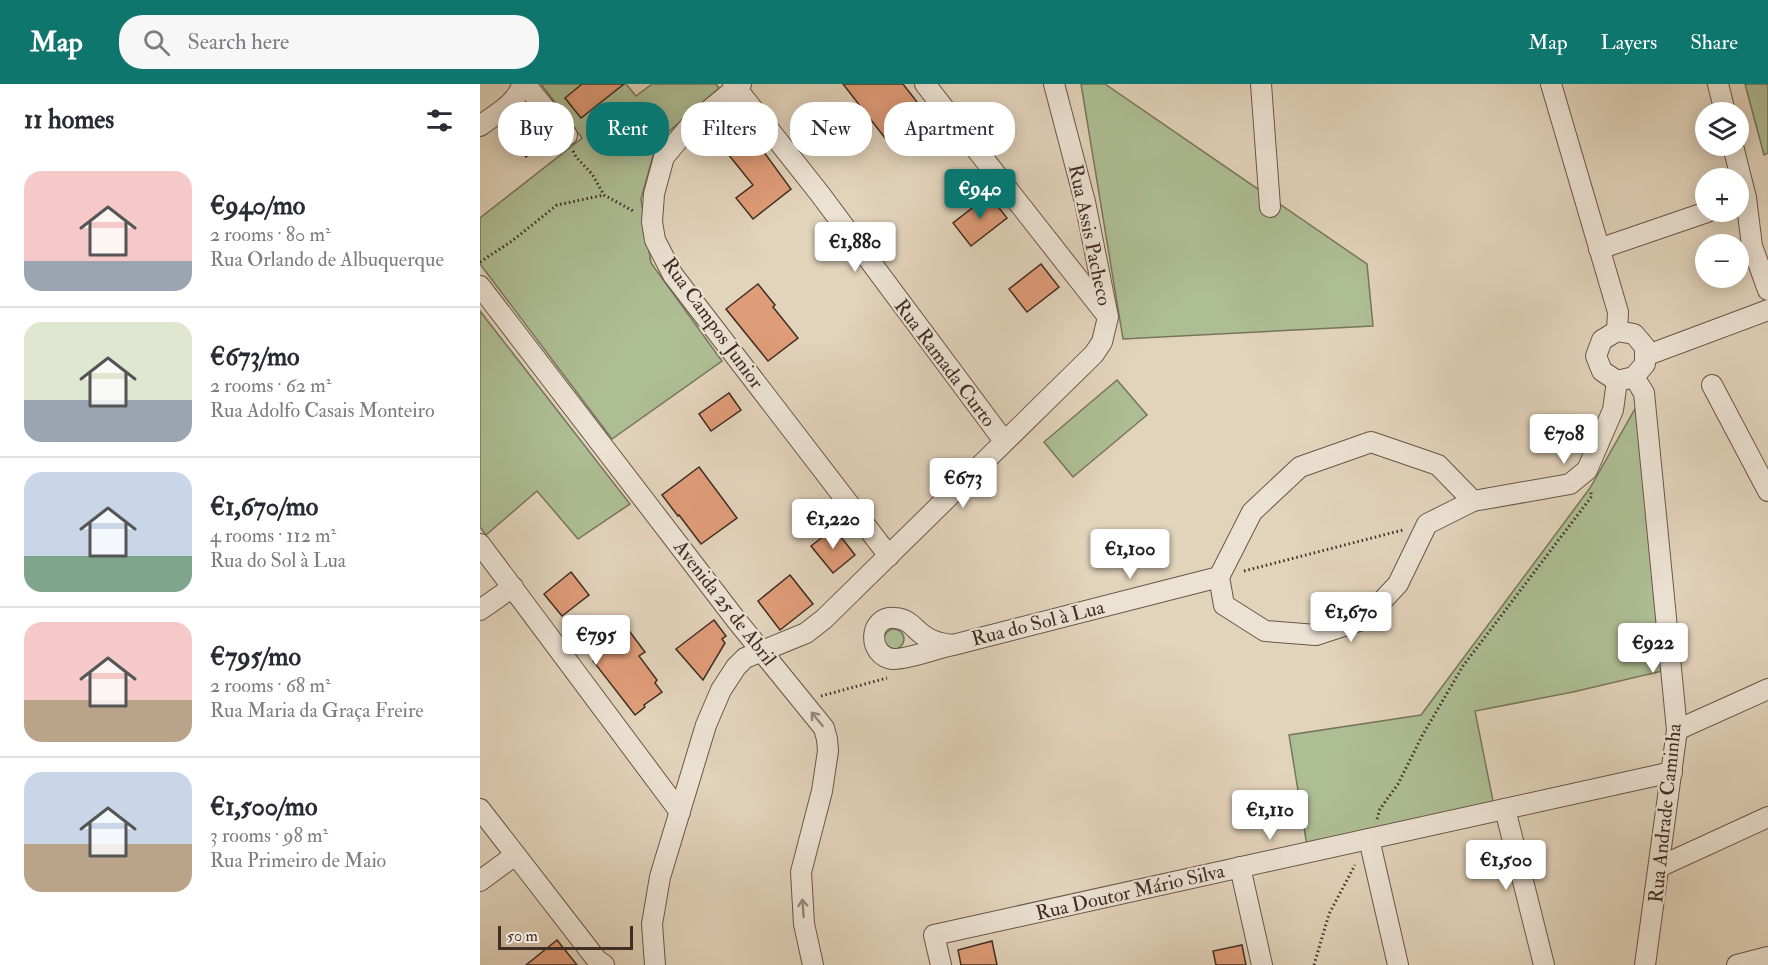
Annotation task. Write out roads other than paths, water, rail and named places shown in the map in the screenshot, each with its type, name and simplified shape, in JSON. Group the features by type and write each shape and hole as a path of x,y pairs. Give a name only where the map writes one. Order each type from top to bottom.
{"street":[{"path":"480,126 512,101 524,84 539,102"},
{"path":"655,965 652,924 660,877 706,725 721,690 736,667 745,658 806,633 840,604 1094,354 1102,342 1108,317 925,84"},
{"name":"Rua Assis Pacheco","path":"1054,84 1085,202 1108,317"},
{"path":"1261,84 1270,207"},
{"path":"1551,84 1618,312 1617,331"},
{"path":"1718,84 1722,102"},
{"name":"Rua Campos Junior","path":"737,85 690,126 664,157 654,194 652,222 655,240 673,275 889,556"},
{"name":"Rua Ramada Curto","path":"737,85 1004,441"},
{"path":"1599,249 1695,216"},
{"path":"1748,222 1752,246 1768,290"},
{"name":"Avenida 25 de Abril","path":"480,286 730,612 824,728 828,751 822,792 801,872 804,924 813,965"},
{"path":"1645,356 1768,310"},
{"path":"1473,501 1438,465 1371,442 1300,466 1252,512 1219,577 1224,605 1265,630 1316,635 1365,619 1398,584 1426,524 1473,501 1570,484 1587,470 1626,379 1645,364 1645,347 1634,334 1617,331 1602,340 1596,356 1602,371 1626,379"},
{"name":"Rua Andrade Caminha","path":"1626,379 1644,393 1677,730 1645,965"},
{"path":"1712,385 1768,491"},
{"path":"480,544 680,812"},
{"name":"Rua do Sol à Lua","path":"953,645 941,644 926,637 909,621 892,617 876,626 873,637 882,655 894,659 903,658 1219,577"},
{"path":"480,610 513,587"},
{"path":"1677,730 1768,689"},
{"name":"Rua Doutor Mário Silva","path":"941,965 934,935 1672,772"},
{"path":"480,809 514,856 597,960 604,965"},
{"path":"1505,809 1544,965"},
{"path":"1659,867 1768,817"},
{"path":"1369,839 1398,965"},
{"path":"480,881 514,856"},
{"path":"1240,867 1262,965"},
{"path":"1737,965 1768,957"}]}
